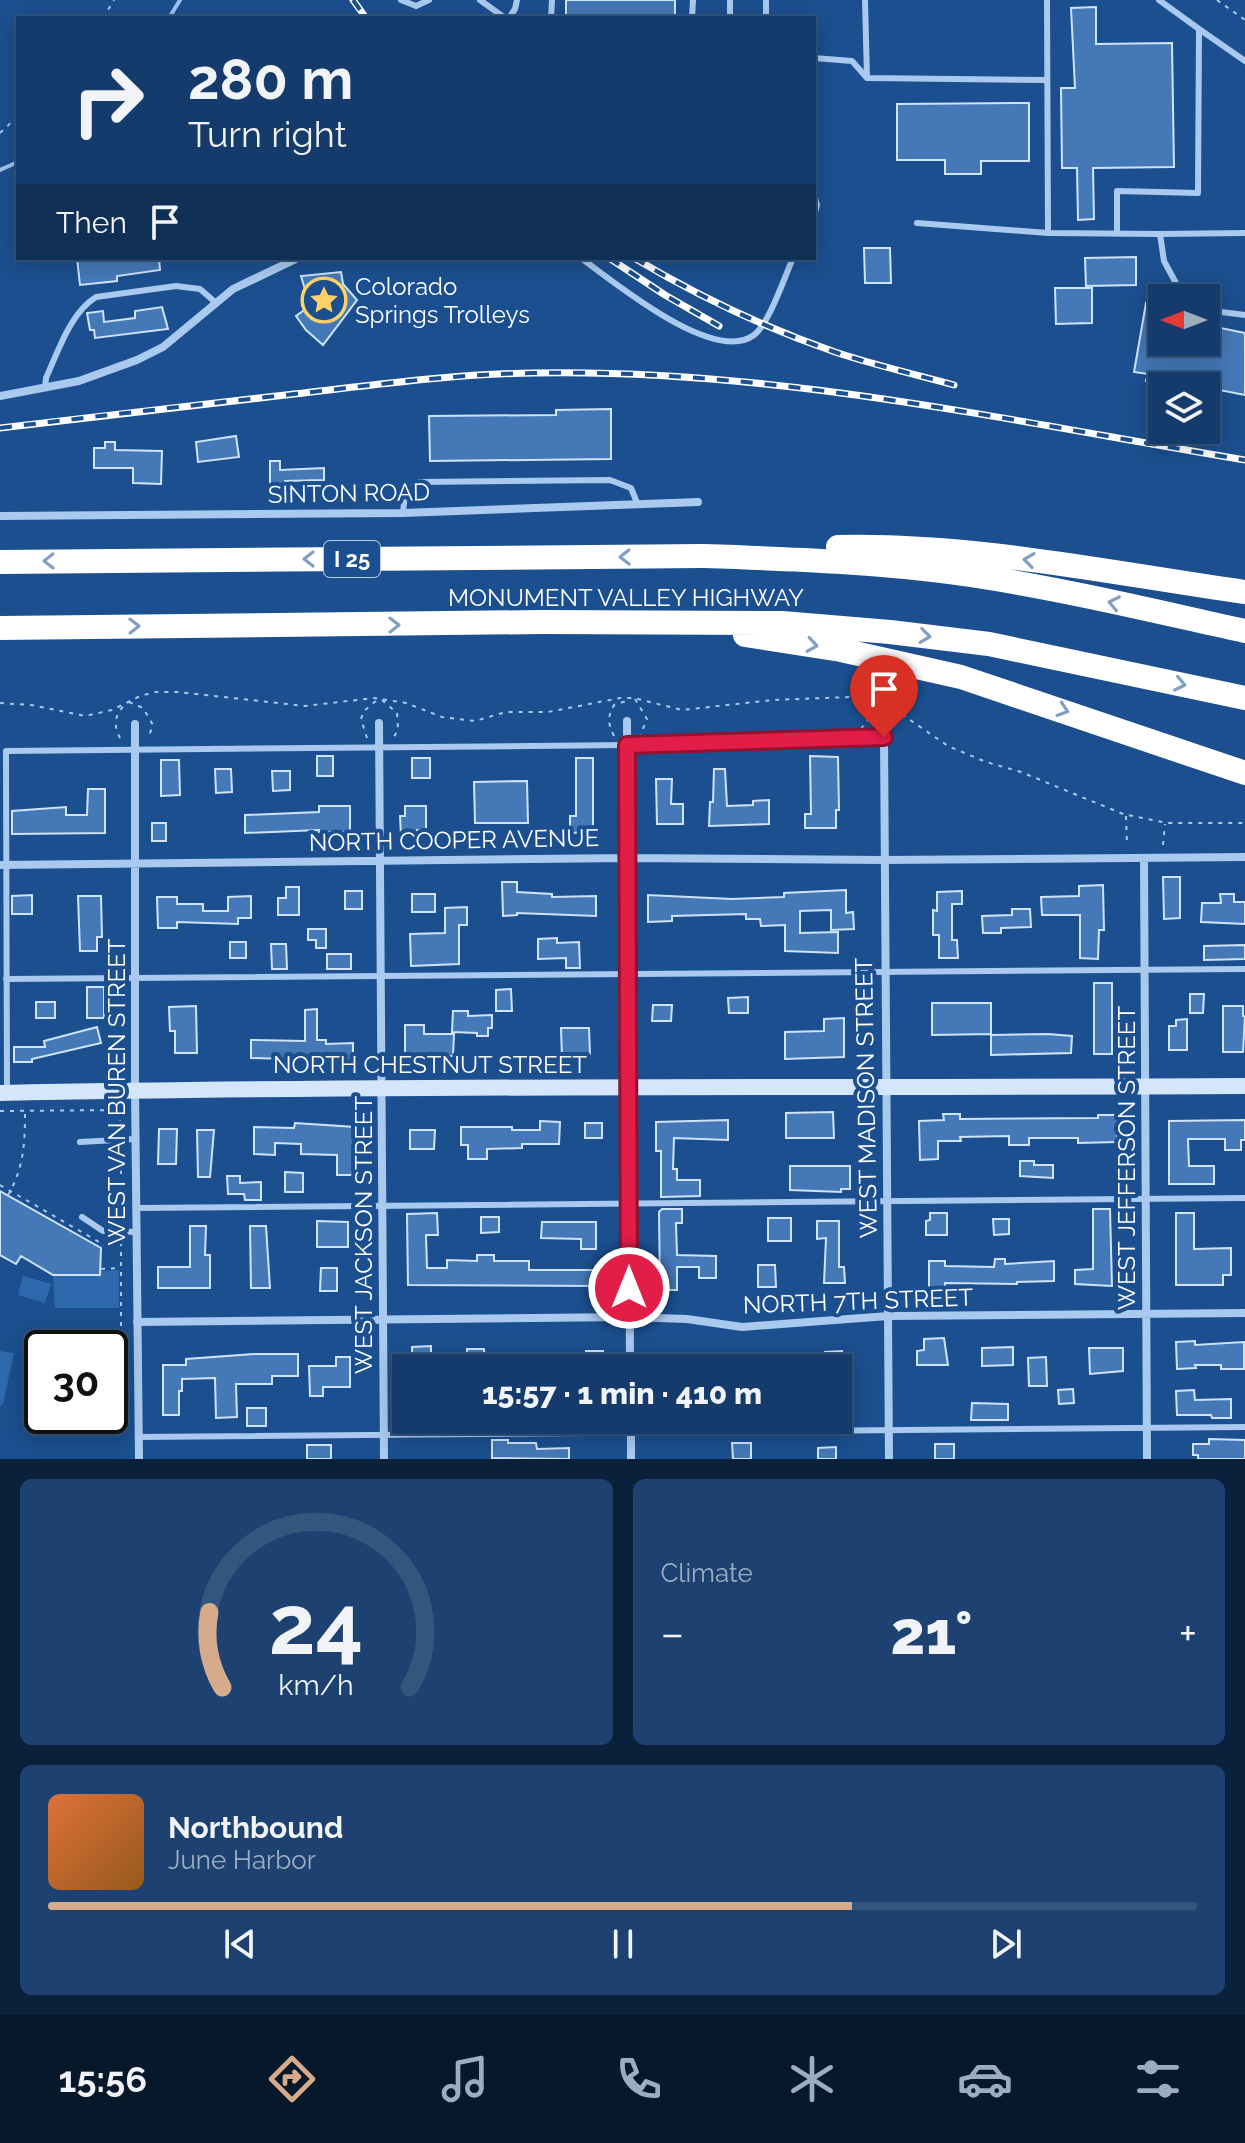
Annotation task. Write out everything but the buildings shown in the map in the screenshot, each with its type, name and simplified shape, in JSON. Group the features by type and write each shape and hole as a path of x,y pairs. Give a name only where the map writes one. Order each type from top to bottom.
{"highway":[{"path":"703,556 817,548 953,551 1245,592"},
{"name":"MONUMENT VALLEY HIGHWAY","path":"0,562 703,556 858,563 1037,586 1245,631"},
{"path":"623,622 743,635 898,661 999,689 1245,773"},
{"name":"MONUMENT VALLEY HIGHWAY","path":"0,628 782,623 947,638 1030,652 1245,698"}],"main road":[{"name":"NORTH CHESTNUT STREET","path":"4,1093 383,1087 887,1089 1245,1086"}],"street":[{"path":"0,396 79,381 137,360 163,347 233,289 294,260"},
{"name":"SINTON ROAD","path":"0,516 403,513 698,502"},
{"path":"627,721 630,1354"},
{"name":"WEST JACKSON STREET","path":"379,723 384,1459"},
{"name":"WEST VAN BUREN STREET","path":"135,724 139,1459"},
{"name":"WEST MADISON STREET","path":"884,737 889,1459"},
{"name":"NORTH COOPER AVENUE","path":"2,865 628,858 883,860 1245,857"},
{"name":"WEST JEFFERSON STREET","path":"1144,858 1147,1459"},
{"name":"NORTH 7TH STREET","path":"137,1322 629,1317 687,1319 742,1327 888,1316 1245,1313"},
{"path":"631,1434 631,1459"}],"lane":[{"path":"401,0 416,6 429,0"},
{"path":"480,0 504,16"},
{"path":"865,0 867,78"},
{"path":"1047,0 1048,233"},
{"path":"1159,0 1245,61"},
{"path":"1117,234 1117,191 1198,193 1199,29"},
{"path":"816,58 852,61 867,78 1047,80"},
{"path":"917,223 1048,233 1245,233"},
{"path":"1160,234 1164,261 1176,284"},
{"path":"584,260 684,328 704,337 739,341 755,334 771,309 792,260"},
{"path":"45,388 58,351 85,304 96,297 176,286 200,289 215,302"},
{"path":"1220,312 1245,315"},
{"path":"403,513 405,493 419,482 610,480 631,488 638,505"},
{"path":"4,1093 6,979 2,865 6,751 627,745 884,737"},
{"path":"6,979 1245,969"},
{"path":"80,1142 135,1139"},
{"path":"136,1208 1245,1198"},
{"path":"82,1217 103,1231 136,1232"},
{"path":"852,1431 1245,1427"},
{"path":"138,1437 392,1433"}],"path":[{"path":"1217,0 1245,20"},
{"path":"0,133 16,118"},
{"path":"859,738 861,729 868,719 879,713 882,705"},
{"path":"1126,814 1127,858"},
{"path":"1162,858 1165,823"},
{"path":"8,1195 18,1175 24,1151 25,1110"},
{"path":"0,1111 120,1110 121,1329"},
{"path":"0,1185 104,1245 121,1244"},
{"path":"101,1269 121,1268"}],"shaded area":[{"path":"119,1270 119,1308 55,1308 53,1275 100,1275 101,1271"},
{"path":"23,1276 51,1284 45,1303 18,1295"},
{"path":"0,1351 14,1353 0,1406"}],"waterway":[{"path":"170,16 180,0"},
{"path":"0,170 16,163"}],"railway":[{"path":"353,0 365,16"},
{"path":"612,260 719,326"},
{"path":"638,260 707,298 783,333 850,357 954,385"},
{"path":"0,428 443,378 533,373 623,374 712,379 890,400 1245,460"}],"place":[{"name":"Colorado Springs Trolleys","path":"324,300"}],"route":[{"path":"629,1288 627,745 884,737"}]}
